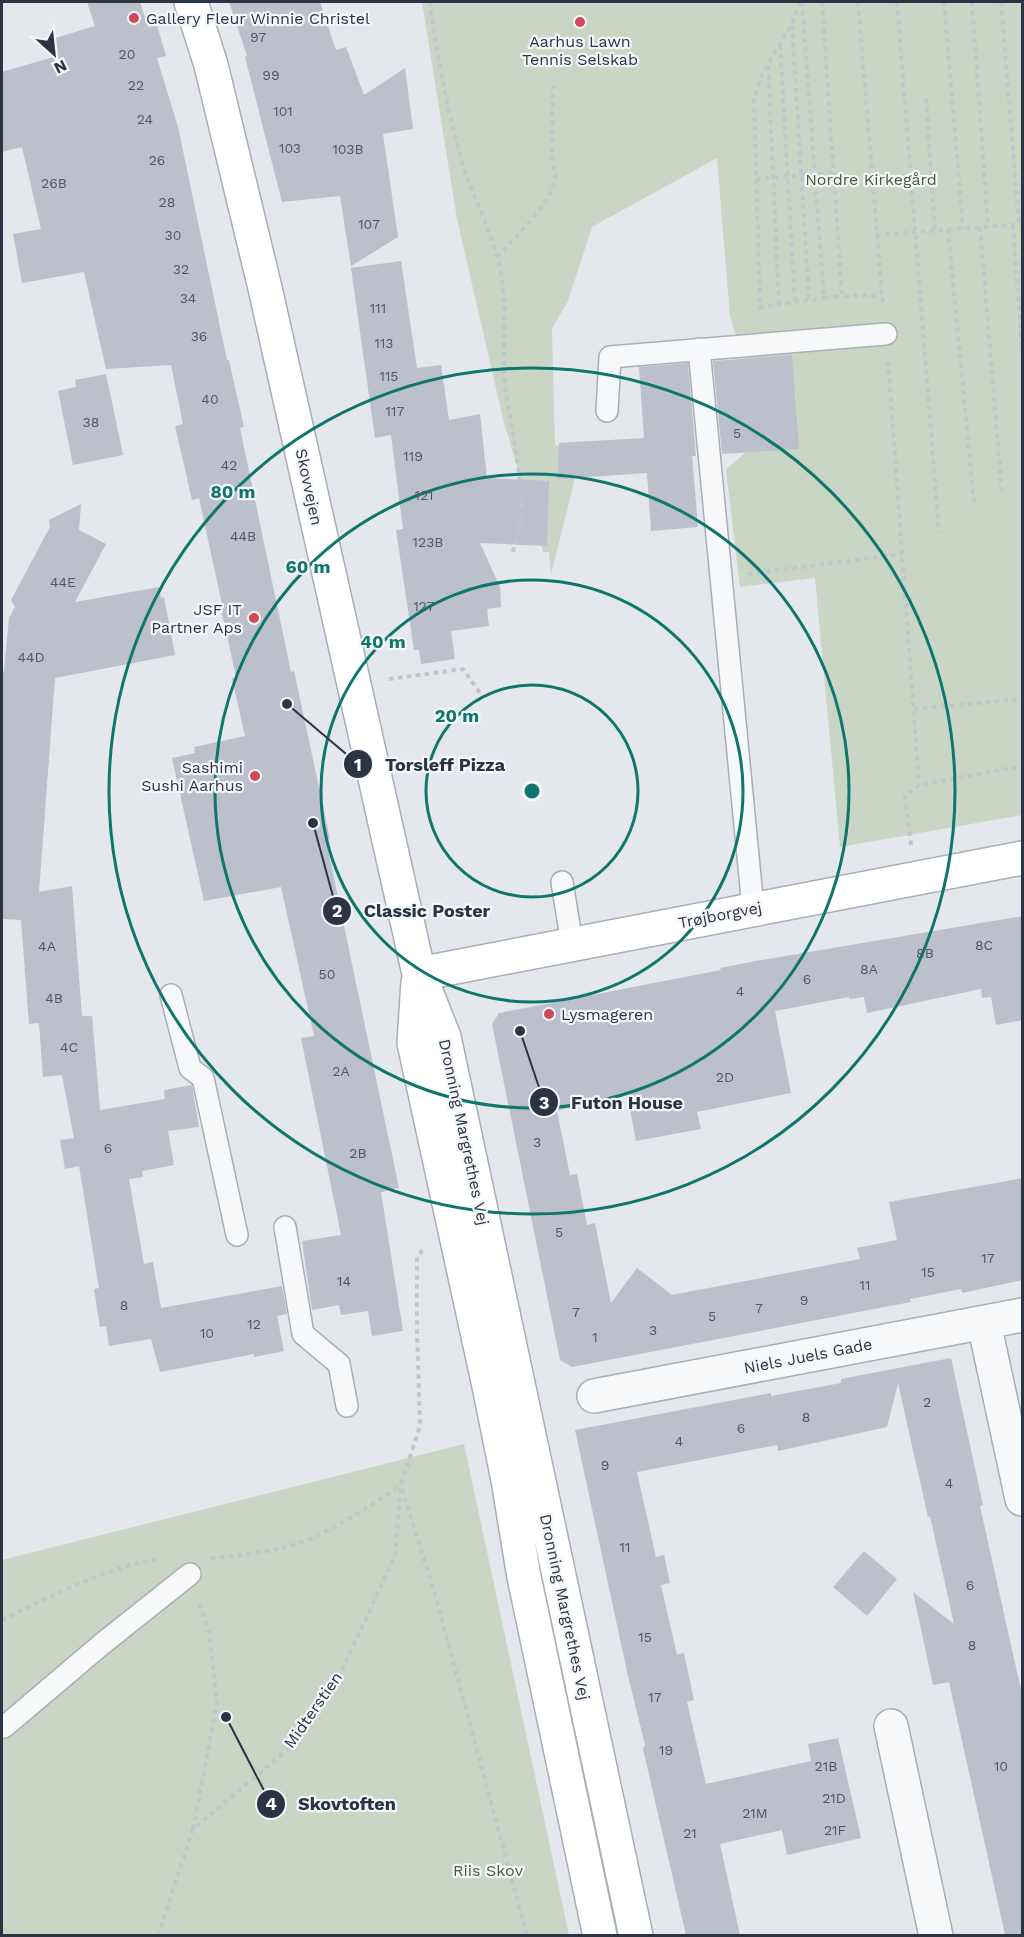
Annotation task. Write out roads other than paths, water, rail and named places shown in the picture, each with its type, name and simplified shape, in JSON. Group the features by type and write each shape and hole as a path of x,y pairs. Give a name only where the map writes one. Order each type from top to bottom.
{"street":[{"name":"Skovvejen","path":"191,2 211,65 265,288 419,974"},
{"name":"Trøjborgvej","path":"419,974 753,908 1023,858"},
{"name":"Dronning Margrethes Vej","path":"419,974 414,1043 508,1480 524,1577 600,1935"},
{"name":"Dronning Margrethes Vej","path":"419,974 444,1037 636,1935"},
{"name":"Niels Juels Gade","path":"594,1396 1023,1315"},
{"path":"984,1323 1023,1499"},
{"path":"891,1726 936,1935"}],"lane":[{"path":"607,411 610,357 886,334"},
{"path":"699,349 753,908"},
{"path":"562,882 572,944"},
{"path":"171,995 190,1068 204,1078 237,1235"},
{"path":"285,1227 303,1334 339,1364 347,1406"},
{"path":"4,1727 102,1644 190,1574"}],"place":[{"name":"Gallery Fleur Winnie Christel","path":"134,18"},
{"name":"Aarhus Lawn Tennis Selskab","path":"580,22"},
{"name":"JSF IT Partner Aps","path":"254,618"},
{"name":"Torsleff Pizza","path":"287,704"},
{"name":"Sashimi Sushi Aarhus","path":"255,776"},
{"name":"Classic Poster","path":"313,823"},
{"name":"Lysmageren","path":"549,1014"},
{"name":"Futon House","path":"520,1031"},
{"name":"Skovtoften","path":"226,1717"}],"park label":[{"name":"Nordre Kirkegård","path":"871,179"},
{"name":"Riis Skov","path":"488,1870"}]}
